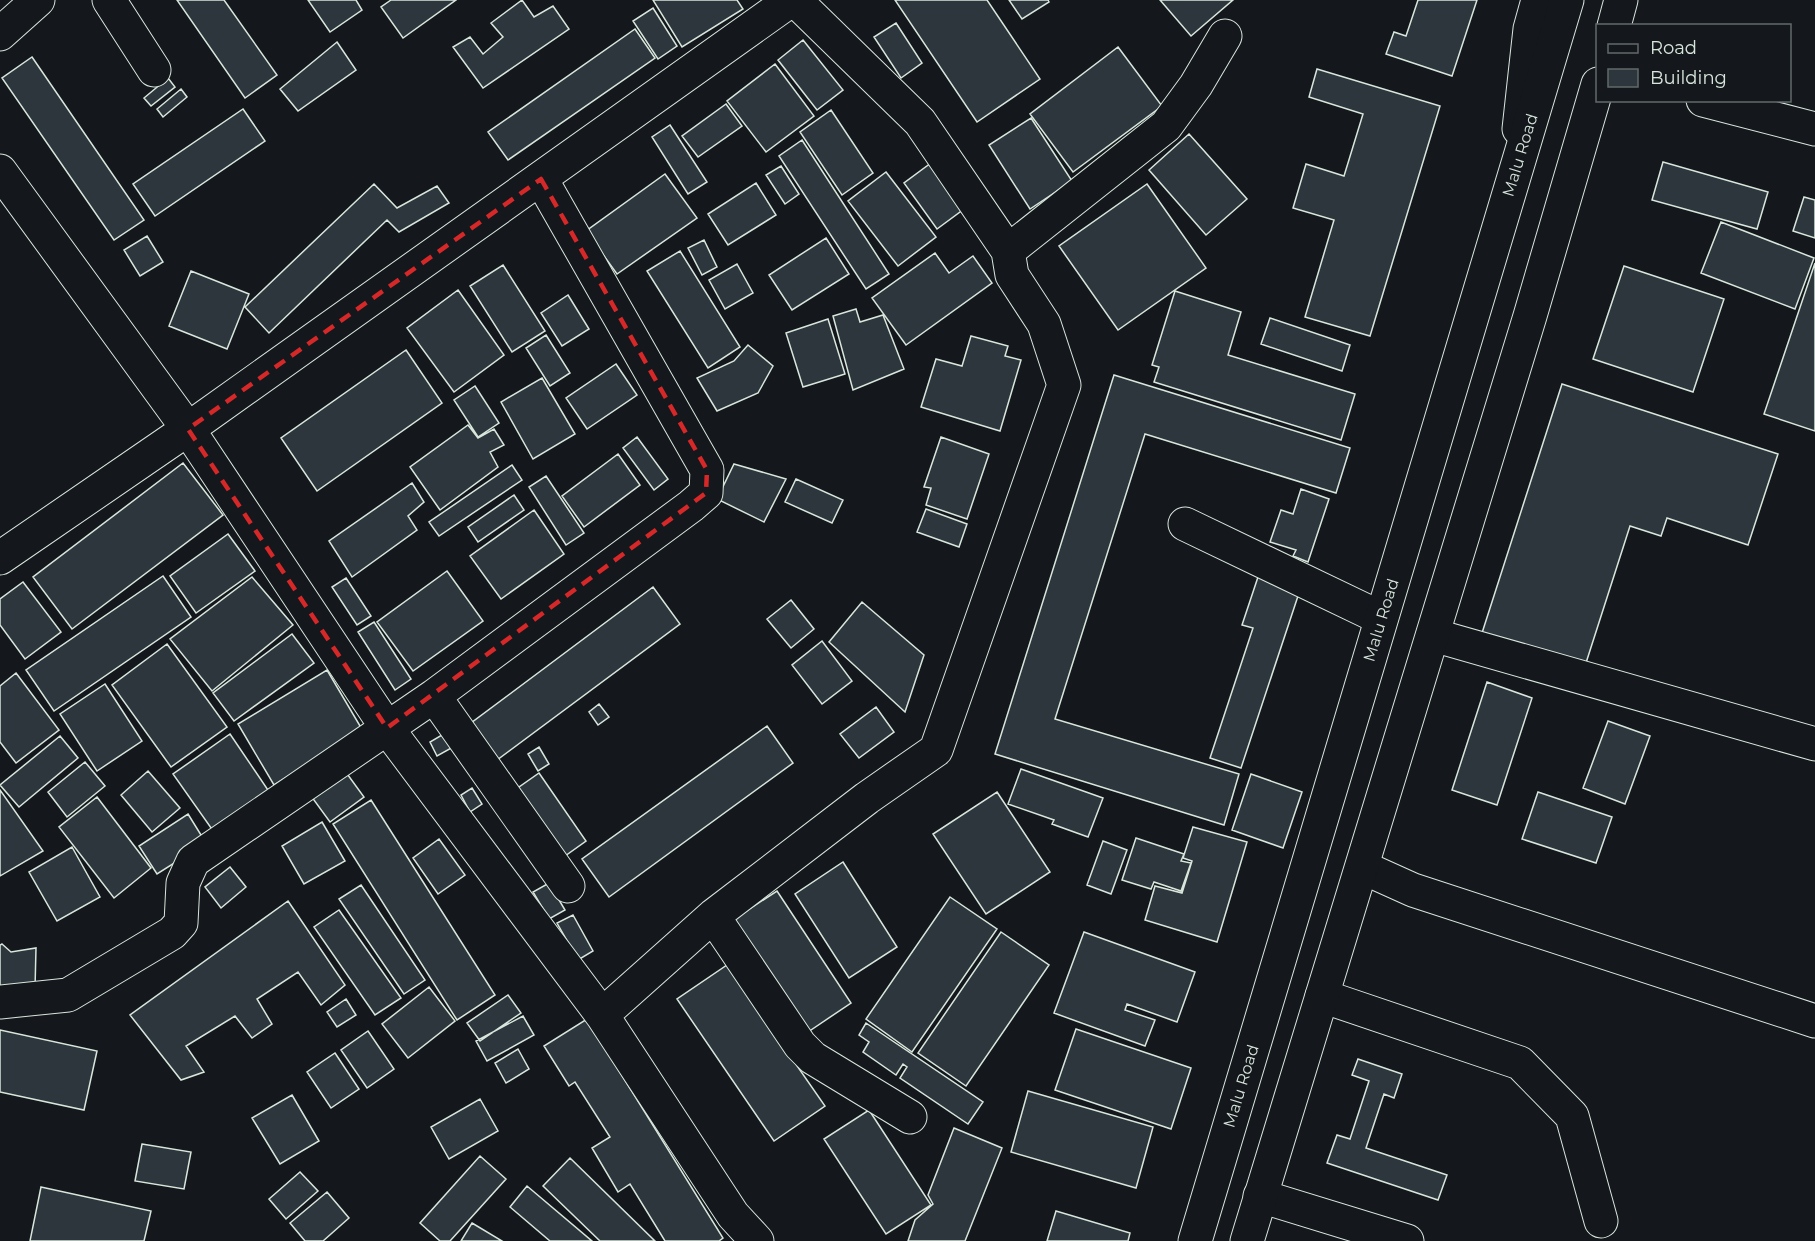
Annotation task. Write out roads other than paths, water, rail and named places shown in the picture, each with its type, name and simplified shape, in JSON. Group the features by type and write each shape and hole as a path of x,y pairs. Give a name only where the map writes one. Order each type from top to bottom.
{"street":[{"path":"0,34 38,0"},
{"path":"108,0 154,70"},
{"path":"0,558 188,429 793,0 920,122 1008,251 1012,275 1044,324 1064,385 936,750 867,798 713,916 602,1015"},
{"path":"1514,174 1530,29 1538,0"},
{"name":"Malu Road","path":"1195,1241 1567,0"},
{"path":"1615,24 1622,0"},
{"path":"1008,251 1167,126 1196,85 1225,36"},
{"path":"1247,1241 1530,316 1596,91"},
{"path":"1711,102 1815,129"},
{"path":"1,175 188,429 387,728 602,1015 733,1215 758,1241"},
{"path":"0,1002 68,995 172,933 181,922 183,883 193,861 434,696 691,506 706,492 707,470 541,179"},
{"path":"1185,524 1381,618"},
{"path":"1433,635 1815,744"},
{"path":"434,696 568,886"},
{"path":"1362,867 1413,890 1815,1021"},
{"path":"713,916 800,1045 813,1058 910,1117"},
{"path":"1322,996 1520,1063 1572,1116 1601,1221"},
{"path":"1260,1196 1336,1231 1407,1241"}]}
